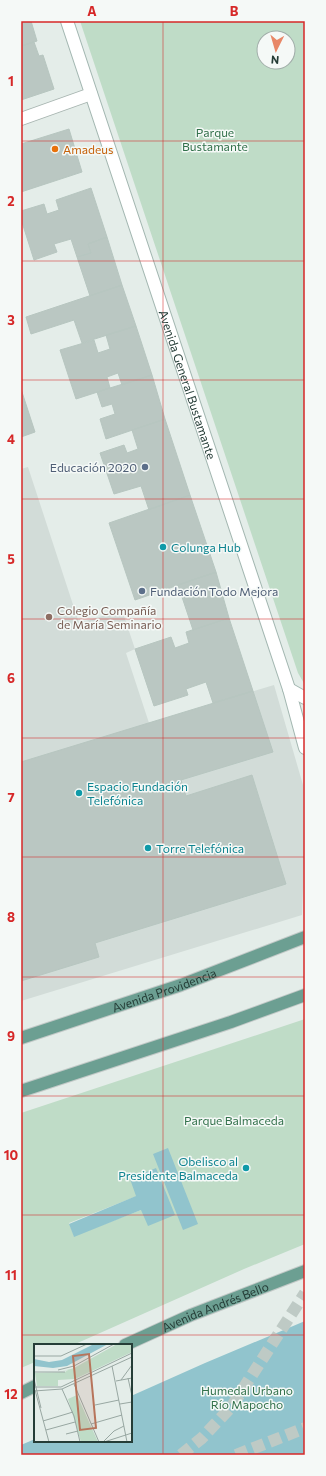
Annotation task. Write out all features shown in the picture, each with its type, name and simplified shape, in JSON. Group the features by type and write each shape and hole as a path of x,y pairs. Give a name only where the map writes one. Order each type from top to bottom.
{"main road":[{"name":"Avenida General Bustamante","path":"67,21 289,689 305,748"},
{"path":"21,119 91,94"},
{"path":"289,689 305,698"},
{"name":"Avenida Providencia","path":"21,1038 181,985 305,937"},
{"path":"21,1091 232,1022 305,995"},
{"name":"Avenida Andrés Bello","path":"127,1344 191,1315 305,1270"},
{"path":"21,1393 34,1386"}],"shaded area":[{"path":"28,467 79,623 122,610 135,649 126,653 149,723 274,685 303,785 304,862 302,915 21,1001 21,469"}],"green space":[{"name":"Parque Bustamante","path":"80,21 305,21 305,685 298,673"},
{"name":"Parque Balmaceda","path":"305,1019 305,1244 244,1269 75,1344 34,1344 34,1362 21,1368 21,1113","holes":["137,1196 141,1210 74,1236 69,1223"]}],"water":[{"path":"168,1148 198,1224 183,1230 153,1154"},
{"path":"156,1168 175,1215 148,1226 141,1210 74,1237 69,1224 136,1196 130,1179"},
{"name":"Humedal Urbano Río Mapocho","path":"305,1321 305,1455 21,1455 21,1445 34,1439 34,1442 132,1442 132,1396"}],"building":[{"path":"21,21 31,21 37,41 21,46"},
{"path":"34,42 39,56 43,55 54,89 21,100 21,46"},
{"path":"69,129 82,172 21,192 21,144"},
{"path":"91,188 107,237 88,244 91,253 77,257 71,239 54,244 57,252 34,260 21,219 21,211 44,204 47,214 59,210 56,200"},
{"path":"107,237 122,285 90,296 77,257 91,253 88,244"},
{"path":"122,285 136,326 82,343 74,320 31,334 26,317"},
{"path":"136,326 152,375 122,385 118,373 107,377 110,388 76,399 60,350 94,340 98,353 110,349 106,335"},
{"path":"152,375 165,419 106,439 100,419 115,414 112,404 102,407 97,392"},
{"path":"21,389 35,432 21,437"},
{"path":"165,419 190,495 149,510 141,486 114,494 100,453 124,445 127,453 138,449 132,430"},
{"name":"Colunga Hub","path":"190,495 216,572 135,600 109,523"},
{"path":"216,572 229,618 193,630 178,585"},
{"path":"229,618 253,691 213,703 206,682 186,689 188,695 154,706 135,649 171,637 175,648 189,643 186,632"},
{"name":"Torre Telefónica","path":"253,691 273,752 181,780 186,796 252,775 286,884 95,943 99,957 21,981 21,762"}],"tunnel":[{"path":"181,1455 202,1438 232,1406 305,1293"},
{"path":"236,1455 305,1428"}],"place":[{"name":"Amadeus","path":"55,149"},
{"name":"Educación 2020","path":"145,467"},
{"name":"Colunga Hub","path":"163,547"},
{"name":"Fundación Todo Mejora","path":"142,591"},
{"name":"Colegio Compañía de María Seminario","path":"49,617"},
{"name":"Espacio Fundación Telefónica","path":"79,793"},
{"name":"Torre Telefónica","path":"148,848"},
{"name":"Obelisco al Presidente Balmaceda","path":"246,1168"}]}
